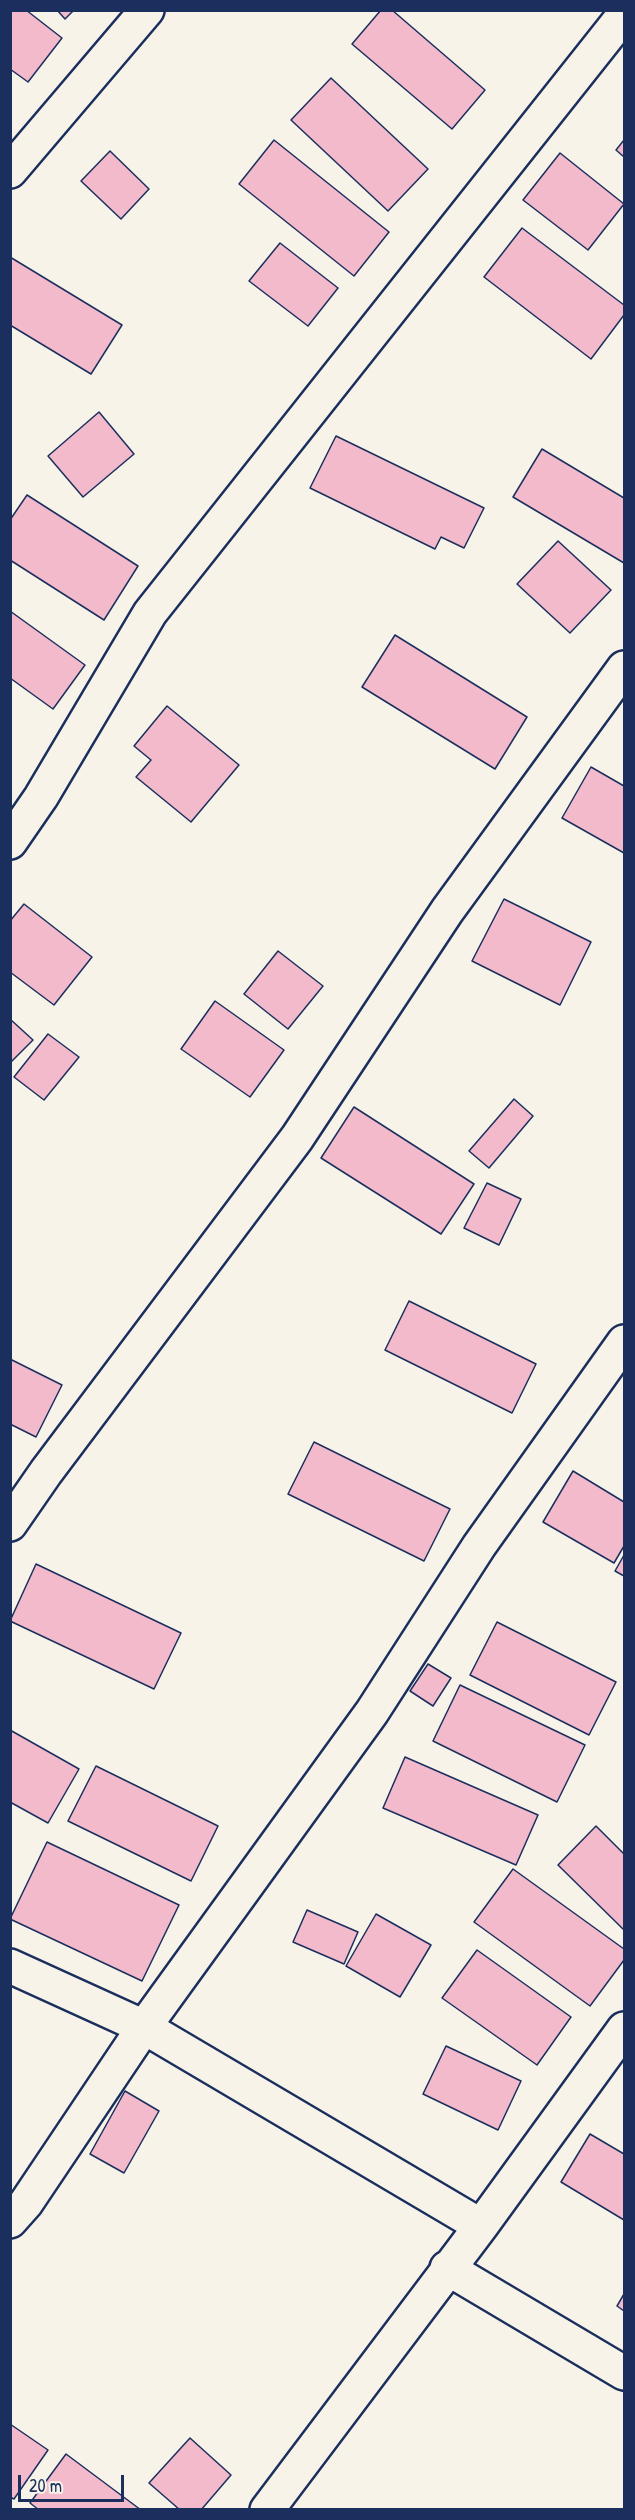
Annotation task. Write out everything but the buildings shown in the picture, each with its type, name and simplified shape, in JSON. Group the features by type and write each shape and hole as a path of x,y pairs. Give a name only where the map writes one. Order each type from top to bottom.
{"street":[{"path":"10,171 147,10"},
{"path":"10,842 41,797 150,612 624,15"},
{"path":"10,1524 45,1472 297,1137 447,911 624,668"},
{"path":"10,2221 26,2203 144,2027 372,1712 479,1546 624,1342"},
{"path":"10,1966 144,2027 481,2226"},
{"path":"267,2510 447,2268 481,2226 624,2029"},
{"path":"447,2268 624,2373"}]}
